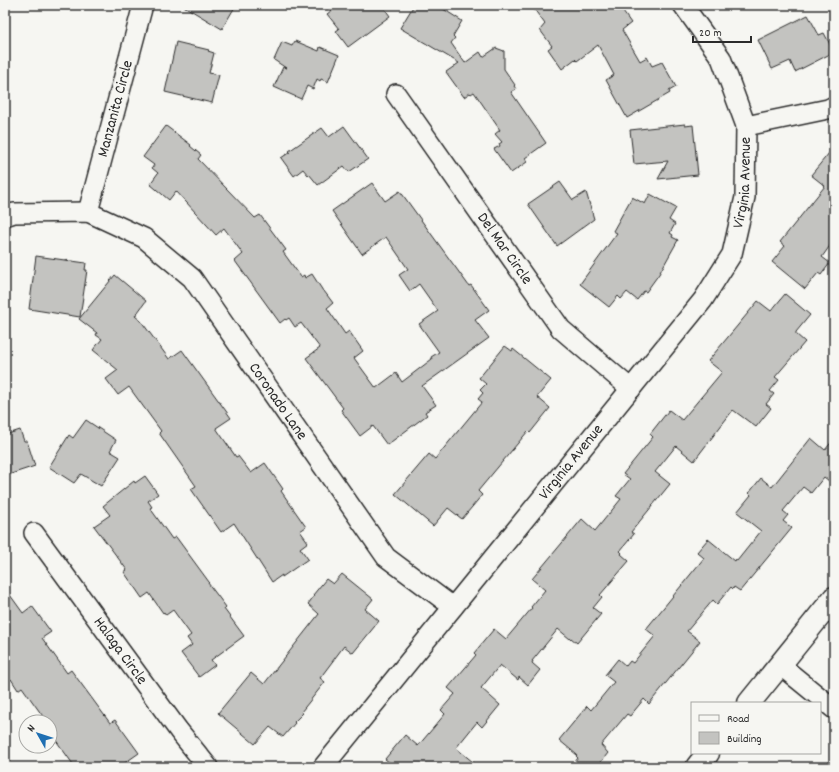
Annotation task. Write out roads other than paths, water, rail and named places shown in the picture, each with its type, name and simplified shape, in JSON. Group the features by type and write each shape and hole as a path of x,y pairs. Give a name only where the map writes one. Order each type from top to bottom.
{"main road":[{"path":"750,702 834,598"},
{"path":"697,767 707,754"}],"street":[{"name":"Manzanita Circle","path":"88,212 143,5"},
{"path":"684,5 721,58 746,126 828,109 834,106"},
{"name":"Del Mar Circle","path":"396,94 561,329 631,389"},
{"name":"Virginia Avenue","path":"323,767 703,300 732,254 745,197 746,126"},
{"path":"5,216 14,213 88,212"},
{"name":"Coronado Lane","path":"88,212 144,238 192,278 386,557 453,607"},
{"name":"Halaga Circle","path":"34,533 179,731 208,767"},
{"path":"780,666 834,709"}]}
